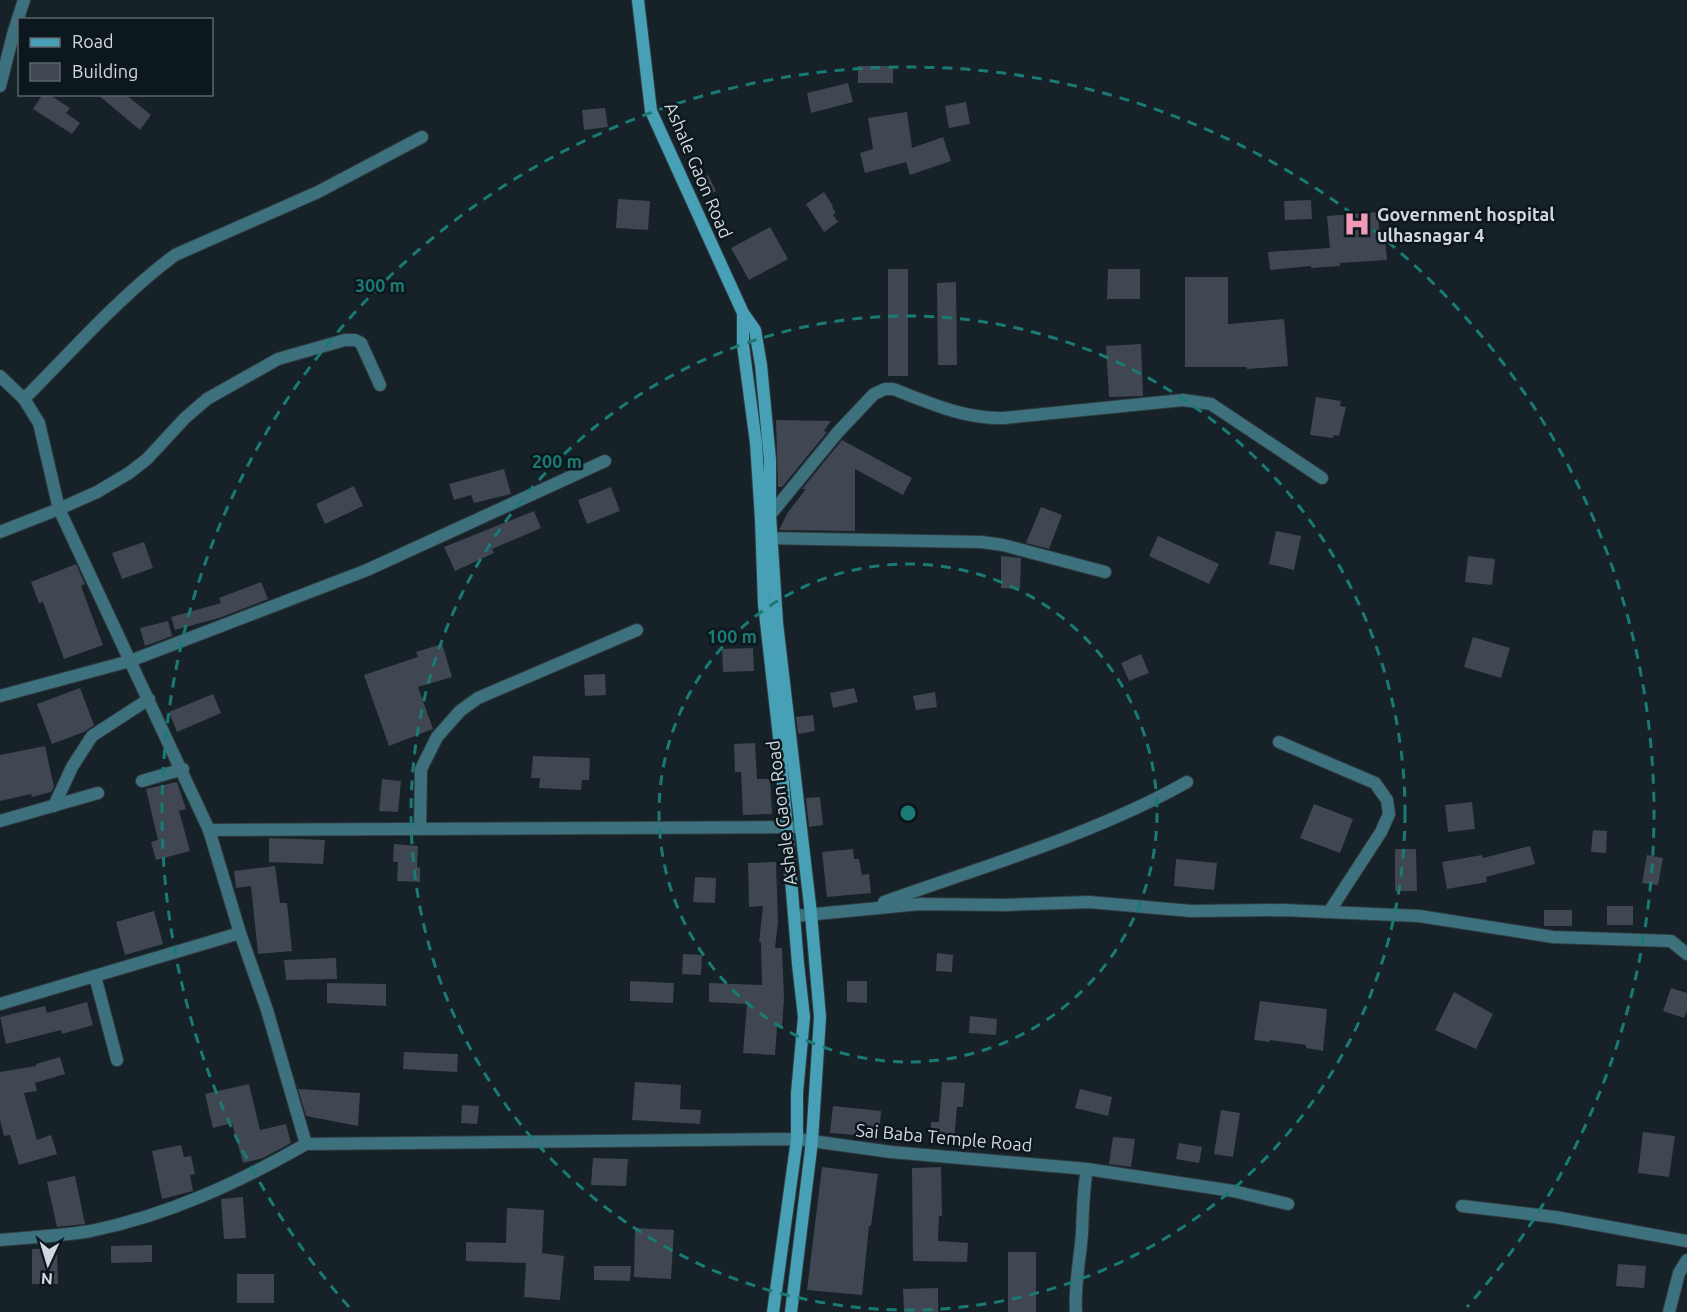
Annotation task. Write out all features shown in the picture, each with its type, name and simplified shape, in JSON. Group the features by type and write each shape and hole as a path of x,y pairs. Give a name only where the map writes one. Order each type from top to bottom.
{"street":[{"path":"18,18 24,0"},
{"name":"Ashale Gaon Road","path":"638,0 651,111 743,313 755,330 761,364 770,460 764,604 804,1017 797,1139 773,1312"},
{"path":"0,86 18,19"},
{"path":"24,399 126,296 175,255 318,192 422,137"},
{"path":"0,532 97,492 129,473 147,459 185,418 207,399 278,359 345,340 355,340 361,343 380,385"},
{"path":"0,376 24,399 39,423 59,509 183,769 209,830 240,933 267,1010 306,1144 255,1173 208,1195 138,1220 88,1231 0,1240"},
{"path":"766,517 838,432 874,394 885,389 893,389 951,411 984,418 1016,417 1183,400 1198,401 1211,404 1322,478"},
{"path":"0,696 130,661 367,570 605,461"},
{"path":"766,538 981,542 1003,545 1105,572"},
{"name":"Ashale Gaon Road","path":"766,538 811,914 820,1017 813,1141 790,1312"},
{"path":"420,829 421,769 437,737 460,711 478,698 637,630"},
{"path":"54,806 72,767 92,736 149,699"},
{"path":"1279,742 1375,783 1388,800 1389,814 1381,832 1329,912"},
{"path":"142,781 183,769"},
{"path":"865,909 1049,843 1153,801 1186,782"},
{"path":"0,821 98,793"},
{"path":"209,830 801,827"},
{"path":"795,916 920,904 1089,902 1191,911 1283,910 1419,916 1553,937 1671,941 1687,954"},
{"path":"0,1004 240,933"},
{"path":"95,976 117,1060"},
{"path":"804,1017 820,1017"},
{"name":"Sai Baba Temple Road","path":"306,1144 797,1139 891,1152 1087,1169 1233,1191 1288,1204"},
{"path":"1076,1312 1083,1196 1087,1169"},
{"path":"1462,1206 1555,1217 1687,1241"},
{"path":"1669,1312 1679,1273 1687,1260"}],"building":[{"path":"858,66 893,66 893,83 858,83"},
{"path":"848,83 853,102 811,113 807,93"},
{"path":"42,96 51,96 70,108 66,113 80,123 72,134 33,109"},
{"path":"99,96 127,96 151,115 140,130"},
{"path":"966,102 970,124 949,128 945,106"},
{"path":"605,108 608,127 584,130 582,110"},
{"path":"907,112 912,148 943,137 951,161 910,175 906,162 865,173 860,153 873,149 868,118"},
{"path":"708,175 716,191 704,197 695,181"},
{"path":"824,192 833,206 836,213 833,215 838,222 824,232 806,204"},
{"path":"618,199 650,201 648,230 616,228"},
{"path":"1311,200 1312,219 1285,220 1284,201"},
{"path":"1378,212 1380,240 1385,239 1387,260 1340,263 1340,266 1270,270 1268,252 1330,248 1327,216"},
{"path":"770,227 788,259 749,280 731,248"},
{"path":"888,269 908,269 908,376 888,376"},
{"path":"1108,269 1140,269 1140,299 1107,299"},
{"path":"1185,277 1228,277 1228,324 1284,319 1288,366 1247,369 1246,367 1185,367"},
{"path":"956,282 957,365 938,365 937,283"},
{"path":"1141,344 1143,396 1109,397 1106,346"},
{"path":"1316,397 1341,401 1340,406 1346,407 1339,436 1334,435 1333,438 1310,435"},
{"path":"776,420 831,421 824,431 827,432 782,487 778,487"},
{"path":"842,440 912,478 903,495 855,469 855,531 779,530 788,512 806,489 802,489"},
{"path":"504,469 511,494 474,503 471,495 454,500 449,484"},
{"path":"354,486 363,506 325,524 316,504"},
{"path":"611,487 620,511 587,524 578,500"},
{"path":"1041,507 1062,515 1049,549 1026,543"},
{"path":"534,511 541,528 492,549 494,553 455,571 444,547"},
{"path":"1276,531 1301,536 1294,570 1269,564"},
{"path":"1158,536 1219,564 1209,584 1149,556"},
{"path":"144,542 153,568 122,579 112,553"},
{"path":"1001,556 1021,558 1020,589 1001,588"},
{"path":"1468,556 1495,559 1492,585 1465,582"},
{"path":"76,564 85,584 81,586 103,645 64,659 43,602 39,603 31,582"},
{"path":"261,582 268,599 219,618 175,630 171,617 221,603 219,598"},
{"path":"168,621 172,636 145,646 140,628"},
{"path":"1473,637 1510,648 1501,678 1464,667"},
{"path":"442,644 452,677 418,687 433,729 389,746 364,675 418,657 416,652"},
{"path":"753,648 754,671 723,672 722,649"},
{"path":"1141,654 1149,673 1129,681 1121,663"},
{"path":"605,674 606,695 585,696 584,675"},
{"path":"80,688 94,725 84,732 52,744 37,704"},
{"path":"854,688 858,702 833,708 830,693"},
{"path":"935,692 937,707 916,710 913,696"},
{"path":"213,694 221,713 177,732 169,712"},
{"path":"813,715 815,731 798,734 796,717"},
{"path":"755,743 757,779 770,779 772,814 743,815 741,772 735,772 734,744"},
{"path":"45,746 54,787 51,792 0,801 0,755"},
{"path":"533,756 590,758 589,780 582,780 581,790 539,788 540,778 531,778"},
{"path":"382,779 401,781 398,812 379,811"},
{"path":"177,782 186,809 179,811 190,851 156,860 151,842 158,840 146,789"},
{"path":"820,797 823,825 809,827 806,798"},
{"path":"1472,802 1475,829 1448,832 1445,805"},
{"path":"1314,804 1353,819 1340,853 1300,838"},
{"path":"1593,830 1607,831 1606,853 1591,852"},
{"path":"269,838 325,840 323,864 269,862"},
{"path":"394,844 418,846 417,867 420,868 420,882 397,881 398,862 393,862"},
{"path":"1530,846 1535,864 1486,877 1487,882 1447,889 1442,862 1482,855 1483,858"},
{"path":"853,849 854,859 859,859 862,875 869,874 871,893 827,897 822,852"},
{"path":"1395,849 1416,849 1417,891 1395,891"},
{"path":"1647,855 1663,858 1658,885 1642,883"},
{"path":"1176,859 1217,863 1214,890 1174,886"},
{"path":"776,862 778,922 775,948 782,948 784,999 782,1027 777,1027 775,1055 743,1053 747,1004 709,1002 709,983 762,985 761,942 759,942 763,906 749,907 748,863"},
{"path":"275,866 280,903 287,903 292,951 258,954 251,886 236,888 234,871"},
{"path":"695,877 716,878 715,903 693,902"},
{"path":"1607,906 1633,906 1633,925 1607,925"},
{"path":"1544,910 1572,910 1572,926 1544,926"},
{"path":"154,911 163,944 125,955 116,922"},
{"path":"937,953 953,955 952,972 936,971"},
{"path":"683,954 702,955 701,975 682,974"},
{"path":"336,958 337,979 286,980 284,960"},
{"path":"630,981 674,983 673,1003 630,1001"},
{"path":"847,981 867,981 867,1003 847,1002"},
{"path":"327,983 386,984 386,1006 327,1003"},
{"path":"1671,988 1687,993 1687,1011 1684,1018 1663,1011"},
{"path":"1454,992 1493,1014 1476,1049 1435,1030"},
{"path":"1260,1001 1327,1009 1323,1051 1306,1048 1306,1045 1254,1040"},
{"path":"87,1002 93,1025 62,1034 61,1030 6,1044 0,1017 45,1006 47,1013"},
{"path":"970,1016 997,1019 996,1035 969,1033"},
{"path":"404,1052 458,1054 457,1072 403,1069"},
{"path":"60,1057 65,1074 35,1083 37,1091 24,1093 37,1140 51,1135 57,1154 19,1165 10,1135 4,1136 0,1120 0,1072 36,1066 36,1064"},
{"path":"635,1082 681,1085 680,1109 701,1110 700,1124 632,1120"},
{"path":"942,1082 965,1083 963,1107 957,1107 954,1142 930,1140 931,1122 939,1122"},
{"path":"249,1084 260,1130 286,1124 291,1143 263,1158 243,1163 232,1123 213,1128 205,1094"},
{"path":"298,1089 360,1093 358,1126 306,1116"},
{"path":"1080,1089 1112,1097 1108,1116 1075,1108"},
{"path":"462,1105 479,1106 477,1124 461,1123"},
{"path":"833,1106 881,1111 879,1137 830,1133"},
{"path":"1221,1110 1240,1113 1233,1157 1214,1154"},
{"path":"1643,1132 1675,1136 1669,1177 1638,1173"},
{"path":"1113,1137 1135,1139 1131,1167 1109,1164"},
{"path":"1179,1143 1202,1147 1199,1163 1176,1159"},
{"path":"181,1145 184,1157 191,1156 195,1174 190,1175 193,1191 162,1199 152,1151"},
{"path":"593,1158 628,1159 626,1186 591,1185"},
{"path":"822,1167 878,1174 871,1226 869,1226 862,1295 807,1290"},
{"path":"941,1167 942,1216 939,1216 938,1241 968,1243 967,1262 913,1261 912,1168"},
{"path":"75,1176 85,1224 57,1227 47,1182"},
{"path":"243,1197 246,1238 224,1239 221,1199"},
{"path":"507,1208 544,1210 542,1253 564,1256 560,1300 524,1297 526,1263 466,1261 466,1242 506,1243"},
{"path":"635,1228 674,1230 671,1279 634,1277"},
{"path":"152,1245 152,1262 111,1263 111,1246"},
{"path":"57,1248 58,1284 32,1284 32,1249"},
{"path":"1008,1252 1036,1252 1036,1312 1008,1312"},
{"path":"1618,1264 1646,1266 1644,1288 1616,1286"},
{"path":"594,1266 631,1266 630,1281 594,1280"},
{"path":"237,1274 274,1274 274,1303 237,1303"},
{"path":"938,1288 938,1312 904,1312 903,1289"}],"place":[{"name":"Government hospital ulhasnagar 4","path":"1357,224"}]}
